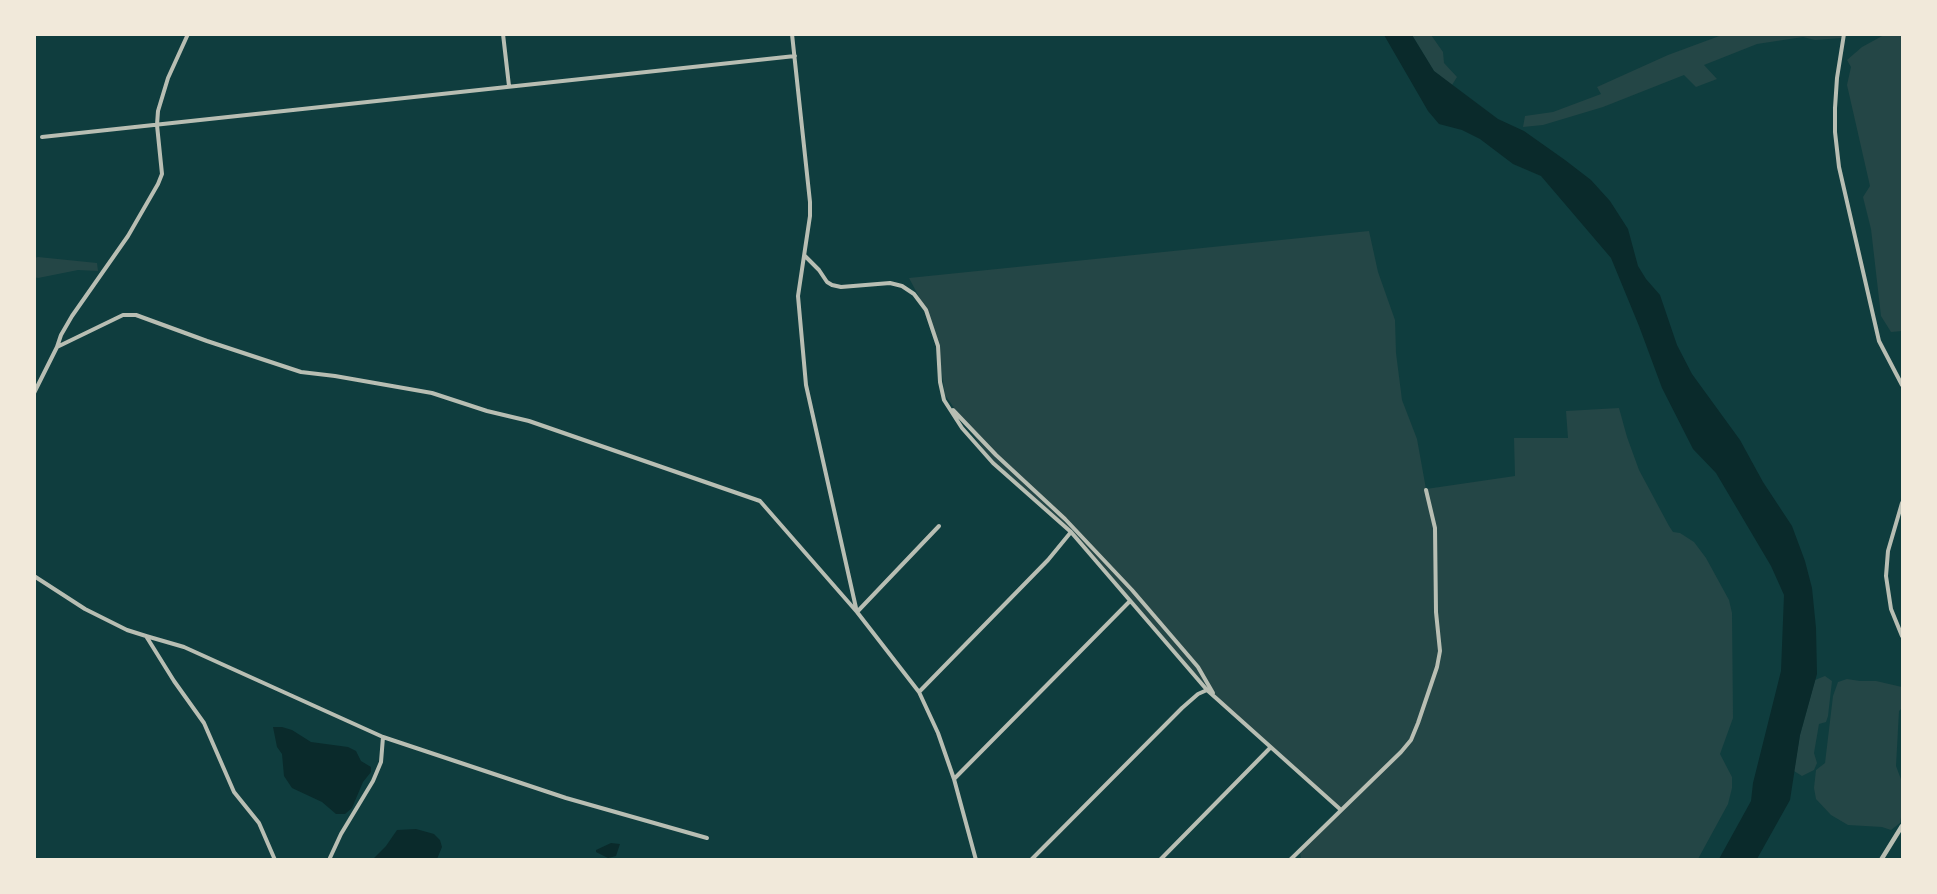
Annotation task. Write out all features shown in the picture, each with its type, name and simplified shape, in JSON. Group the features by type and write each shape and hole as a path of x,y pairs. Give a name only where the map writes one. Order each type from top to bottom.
{"street":[{"path":"34,393 72,316 128,236 158,184 162,174 157,125 158,111 168,78 188,34"},
{"path":"503,34 509,86"},
{"path":"792,34 810,202 798,296 806,385 856,612"},
{"path":"1844,34 1835,108 1839,167 1879,341 1902,385"},
{"path":"42,137 795,56"},
{"path":"804,256 832,285 841,287 890,283 902,286 915,294 926,310 938,346 940,382 944,400 962,428 993,463 1071,532 1208,690 1341,810"},
{"path":"57,347 123,315 136,315 301,372 432,393 529,421 760,501 856,612 919,692 938,733 954,779 976,860"},
{"path":"944,400 996,455 1065,519 1132,590 1198,667 1215,696"},
{"path":"1290,860 1408,745 1418,723 1437,667 1440,651 1436,612 1435,528 1426,490"},
{"path":"1902,503 1888,551 1886,576 1891,609 1902,636"},
{"path":"856,612 939,526"},
{"path":"919,692 1048,561 1071,532"},
{"path":"34,576 85,609 128,630 184,647 383,737 566,798 707,838"},
{"path":"954,779 1130,601"},
{"path":"146,636 204,723 234,792 258,823 275,860"},
{"path":"1031,860 1182,708 1198,694 1208,690"},
{"path":"329,860 341,834 373,781 381,762 383,737"},
{"path":"1160,860 1270,748"},
{"path":"1881,860 1902,826"}],"shaded area":[{"path":"1384,35 1412,35 1434,71 1498,119 1524,131 1565,160 1591,180 1610,201 1628,229 1638,266 1660,295 1677,345 1692,374 1740,440 1763,482 1792,526 1812,588 1817,674 1800,735 1790,800 1757,859 1719,859 1751,801 1753,783 1781,671 1784,595 1771,566 1716,473 1693,449 1662,388 1611,258 1541,176 1513,164 1480,139 1462,130 1439,124 1428,111"},
{"path":"1412,35 1431,35 1443,52 1444,63 1457,77 1452,85 1434,71"},
{"path":"1722,35 1842,35 1842,38 1815,40 1803,37 1757,44 1704,65 1717,79 1696,87 1684,75 1603,107 1543,125 1523,127 1525,116 1553,112 1601,94 1597,87 1668,55"},
{"path":"1884,35 1902,35 1902,331 1891,332 1881,316 1871,229 1863,197 1870,186 1847,85 1851,67 1847,60 1862,47"},
{"path":"1369,231 1378,272 1395,320 1396,353 1402,400 1417,439 1426,489 1515,476 1514,438 1568,438 1566,411 1619,408 1639,470 1669,526 1673,532 1680,533 1694,542 1706,558 1729,600 1732,613 1733,718 1720,754 1732,777 1732,788 1728,804 1698,859 1301,859 1300,850 1340,810 1207,690 1071,532 993,463 945,395 938,346 926,310 909,278"},
{"path":"35,258 97,263 98,271 78,270 38,278 34,277"},
{"path":"1825,676 1832,681 1828,716 1826,722 1819,724 1814,753 1817,763 1814,770 1802,776 1794,771 1800,735 1815,680"},
{"path":"1847,679 1876,681 1902,687 1896,766 1902,782 1902,812 1900,823 1891,830 1882,827 1848,825 1831,815 1816,799 1814,788 1816,770 1825,763 1833,696 1838,682"},
{"path":"273,727 292,730 311,742 348,747 356,751 361,761 371,767 371,772 363,782 352,808 345,814 336,814 322,802 292,788 284,776 282,754 277,747"},
{"path":"416,829 434,834 440,840 442,847 437,859 373,859 397,830"},
{"path":"611,843 620,844 616,856 608,858 596,852 596,850"}]}
